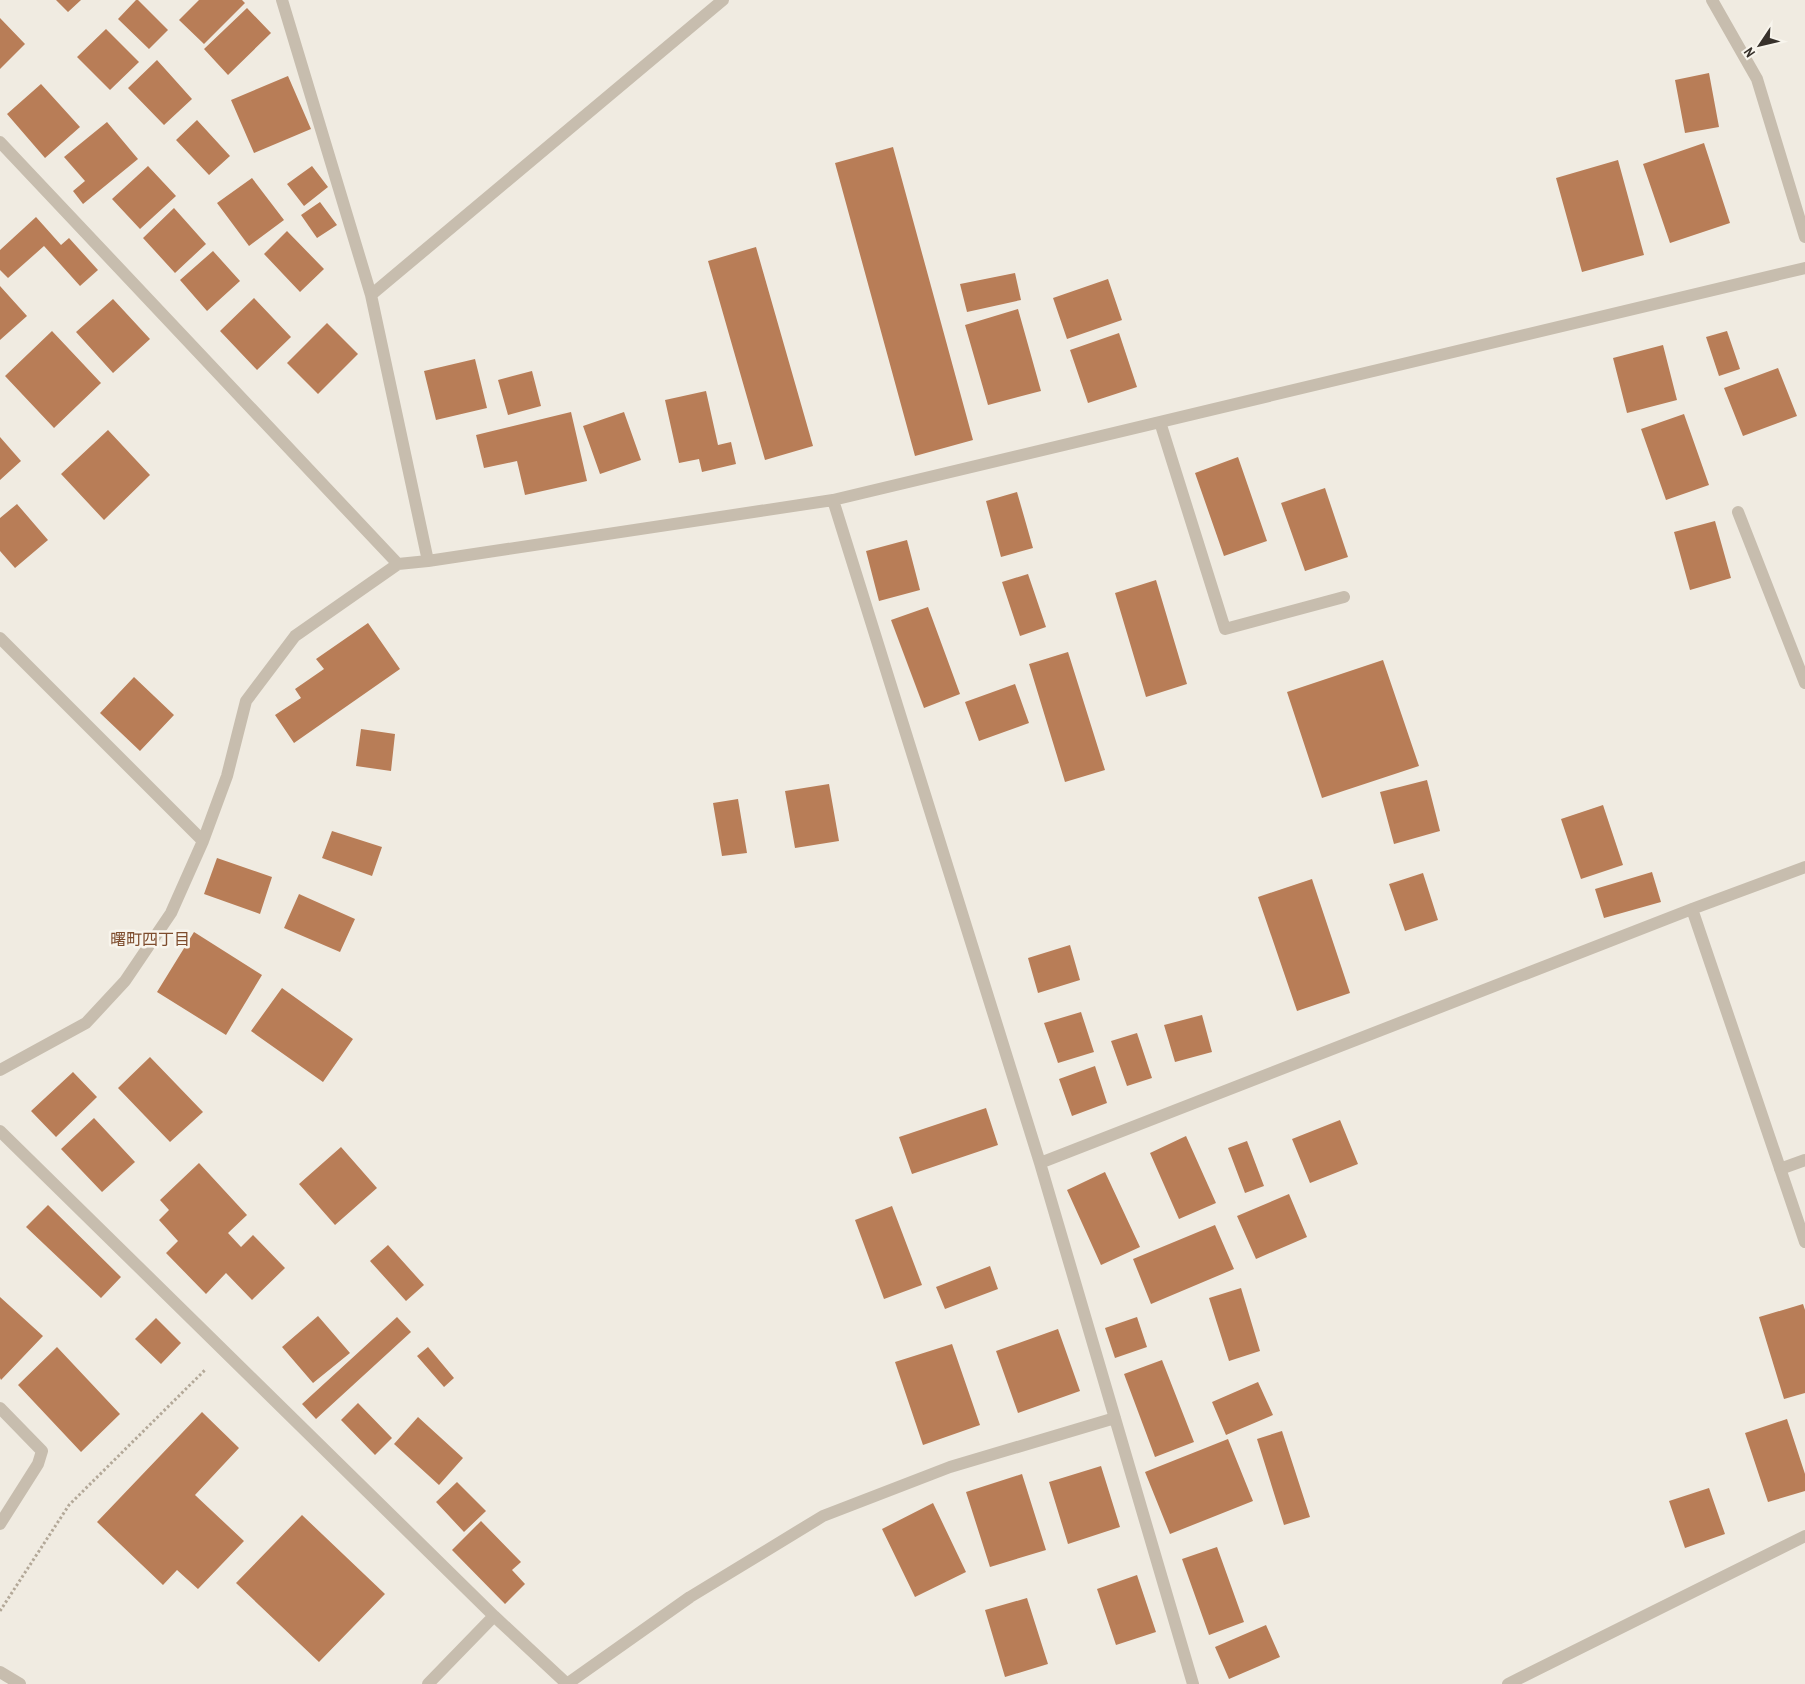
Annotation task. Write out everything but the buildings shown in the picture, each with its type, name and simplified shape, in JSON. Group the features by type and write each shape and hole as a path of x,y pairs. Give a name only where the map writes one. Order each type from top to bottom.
{"street":[{"path":"282,0 371,295 428,561"},
{"path":"371,295 723,0"},
{"path":"1712,0 1757,79 1805,237"},
{"path":"0,142 398,564"},
{"path":"0,1070 86,1023 125,982 171,913 203,841 227,776 246,701 295,636 398,564 833,500 1805,268"},
{"path":"1160,422 1225,629 1344,596"},
{"path":"833,500 1040,1163 1193,1684"},
{"path":"1738,512 1805,683"},
{"path":"0,638 203,841"},
{"path":"1040,1163 1692,909 1805,867"},
{"path":"1692,909 1805,1242"},
{"path":"0,1131 494,1616 566,1684 690,1597 823,1516 950,1467 1115,1418"},
{"path":"1780,1169 1805,1160"},
{"path":"0,1408 42,1451 38,1464 0,1524"},
{"path":"1508,1684 1805,1536"},
{"path":"428,1684 494,1616"},
{"path":"0,1672 20,1684"}],"path":[{"path":"0,1611 70,1505 223,1351"}],"district":[{"name":"曙町四丁目","path":"150,939"}]}
